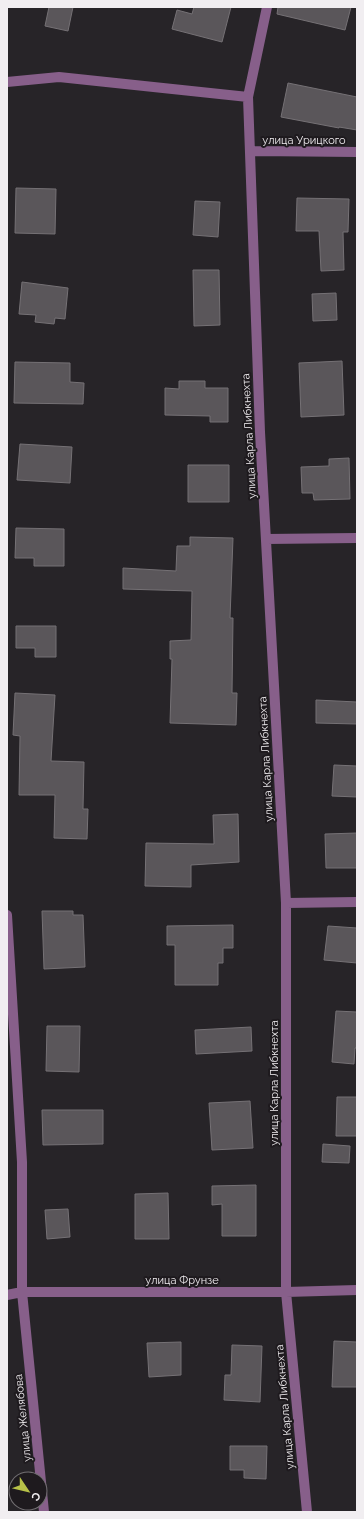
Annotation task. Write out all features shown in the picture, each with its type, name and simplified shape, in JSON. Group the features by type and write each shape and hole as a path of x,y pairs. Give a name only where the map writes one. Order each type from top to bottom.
{"street":[{"name":"улица Карла Либкнехта","path":"267,7 248,97 260,432 286,903 286,1292 307,1512"},
{"path":"7,82 59,77 248,97"},
{"name":"улица Урицкого","path":"250,151 357,152"},
{"path":"266,538 357,538"},
{"path":"286,903 357,902"},
{"name":"улица Желябова","path":"7,915 22,1162 22,1292 44,1512"},
{"name":"улица Фрунзе","path":"7,1295 22,1292 286,1292 357,1290"}],"building":[{"path":"49,7 73,7 68,31 45,26"},
{"path":"194,7 231,7 222,42 172,29 177,10 192,14"},
{"path":"278,7 351,7 345,30 277,14"},
{"path":"288,83 357,97 357,130 281,117"},
{"path":"16,188 56,189 55,234 15,233"},
{"path":"297,198 349,199 348,232 343,232 344,270 321,271 319,231 296,231"},
{"path":"195,201 220,202 218,237 193,235"},
{"path":"193,270 219,270 220,325 194,326"},
{"path":"22,282 68,288 65,319 55,318 54,324 35,322 36,315 19,314"},
{"path":"336,293 337,320 313,321 312,294"},
{"path":"342,361 344,415 301,417 299,363"},
{"path":"15,362 70,363 70,382 84,383 83,404 14,403"},
{"path":"179,381 205,381 205,388 228,388 228,422 210,422 210,416 165,415 165,388 179,389"},
{"path":"20,444 72,447 70,483 17,480"},
{"path":"349,458 350,499 314,500 313,493 302,493 301,467 329,466 329,459"},
{"path":"188,465 229,465 229,502 188,502"},
{"path":"16,528 64,529 64,566 34,566 34,558 15,558"},
{"path":"190,537 233,538 230,618 233,618 232,693 237,693 236,725 170,723 172,659 170,659 170,641 191,640 192,591 123,589 123,568 176,571 177,546 190,546"},
{"path":"16,626 56,626 56,657 35,657 35,648 16,648"},
{"path":"15,693 55,695 51,761 84,762 83,809 88,809 87,839 54,838 55,795 19,795 20,736 13,735"},
{"path":"316,700 357,702 357,724 316,723"},
{"path":"334,765 357,766 357,797 332,796"},
{"path":"238,814 239,862 191,865 191,887 145,886 146,843 214,844 213,815"},
{"path":"357,833 357,868 326,868 325,834"},
{"path":"42,911 73,911 73,915 83,915 85,967 44,969"},
{"path":"233,925 233,948 223,948 223,963 218,963 218,985 175,985 175,945 167,945 167,926"},
{"path":"328,926 357,928 357,963 324,960"},
{"path":"336,1011 357,1012 357,1048 355,1048 354,1064 332,1062"},
{"path":"47,1026 80,1026 79,1072 46,1071"},
{"path":"251,1027 252,1051 196,1054 195,1030"},
{"path":"337,1097 357,1097 357,1136 336,1136"},
{"path":"250,1101 253,1148 212,1150 209,1103"},
{"path":"42,1110 103,1110 103,1144 43,1145"},
{"path":"323,1144 350,1146 349,1163 322,1162"},
{"path":"256,1185 256,1236 222,1236 222,1204 212,1205 212,1186"},
{"path":"168,1193 169,1239 135,1239 135,1194"},
{"path":"68,1209 70,1237 47,1239 45,1210"},
{"path":"334,1341 357,1342 357,1387 332,1387"},
{"path":"181,1342 181,1375 149,1377 147,1343"},
{"path":"232,1345 262,1346 260,1402 224,1400 225,1375 231,1375"},
{"path":"230,1446 267,1446 266,1479 244,1478 244,1470 230,1470"}]}
